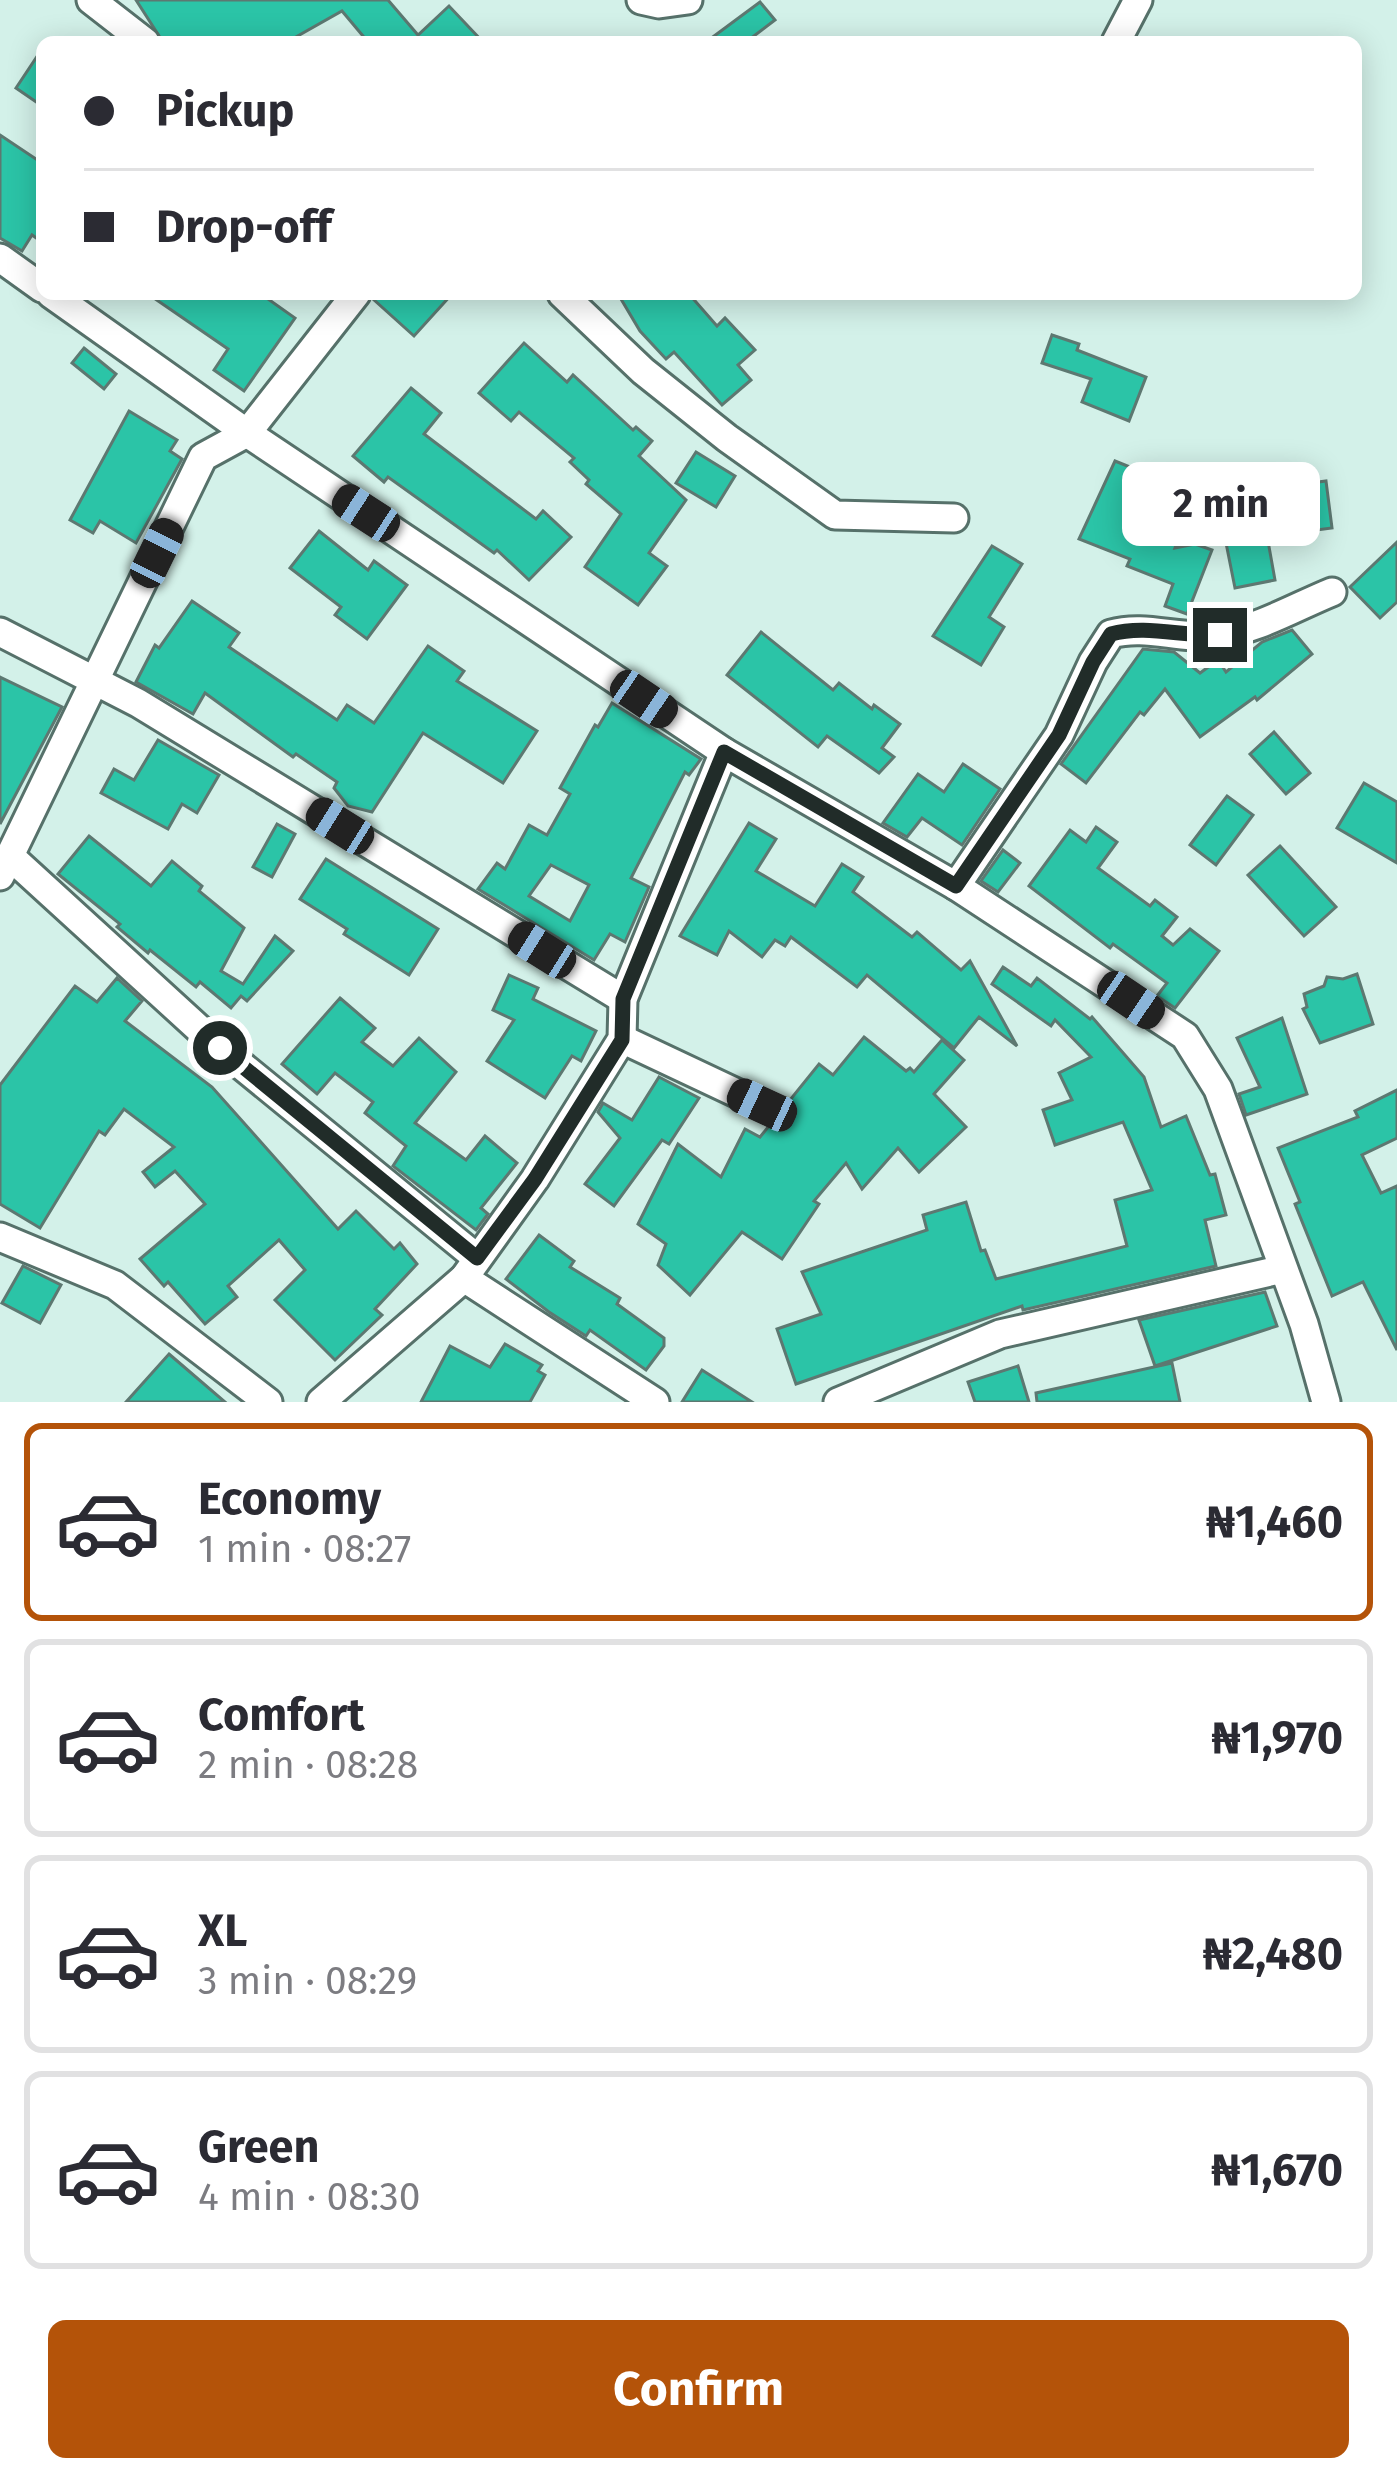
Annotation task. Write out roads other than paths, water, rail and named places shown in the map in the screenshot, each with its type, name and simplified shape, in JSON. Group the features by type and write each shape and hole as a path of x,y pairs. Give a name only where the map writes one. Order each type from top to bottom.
{"street":[{"path":"91,0 137,36"},
{"path":"641,0 659,4 688,0"},
{"path":"1119,36 1138,0"},
{"path":"0,258 36,284"},
{"path":"59,300 247,433 724,752 956,886 1185,1036 1218,1089 1304,1324 1326,1402"},
{"path":"351,300 247,433 203,457 6,867 471,1268 655,1402"},
{"path":"568,300 644,371 727,438 836,515 954,518"},
{"path":"956,886 1059,735 1111,634 1143,630 1186,637 1220,635 1332,592"},
{"path":"0,632 138,703 623,999"},
{"path":"321,1402 471,1268 535,1179 622,1040 623,999 724,752"},
{"path":"622,1040 762,1105"},
{"path":"0,1237 115,1285 268,1402"},
{"path":"838,1402 1000,1334 1282,1269"}]}
